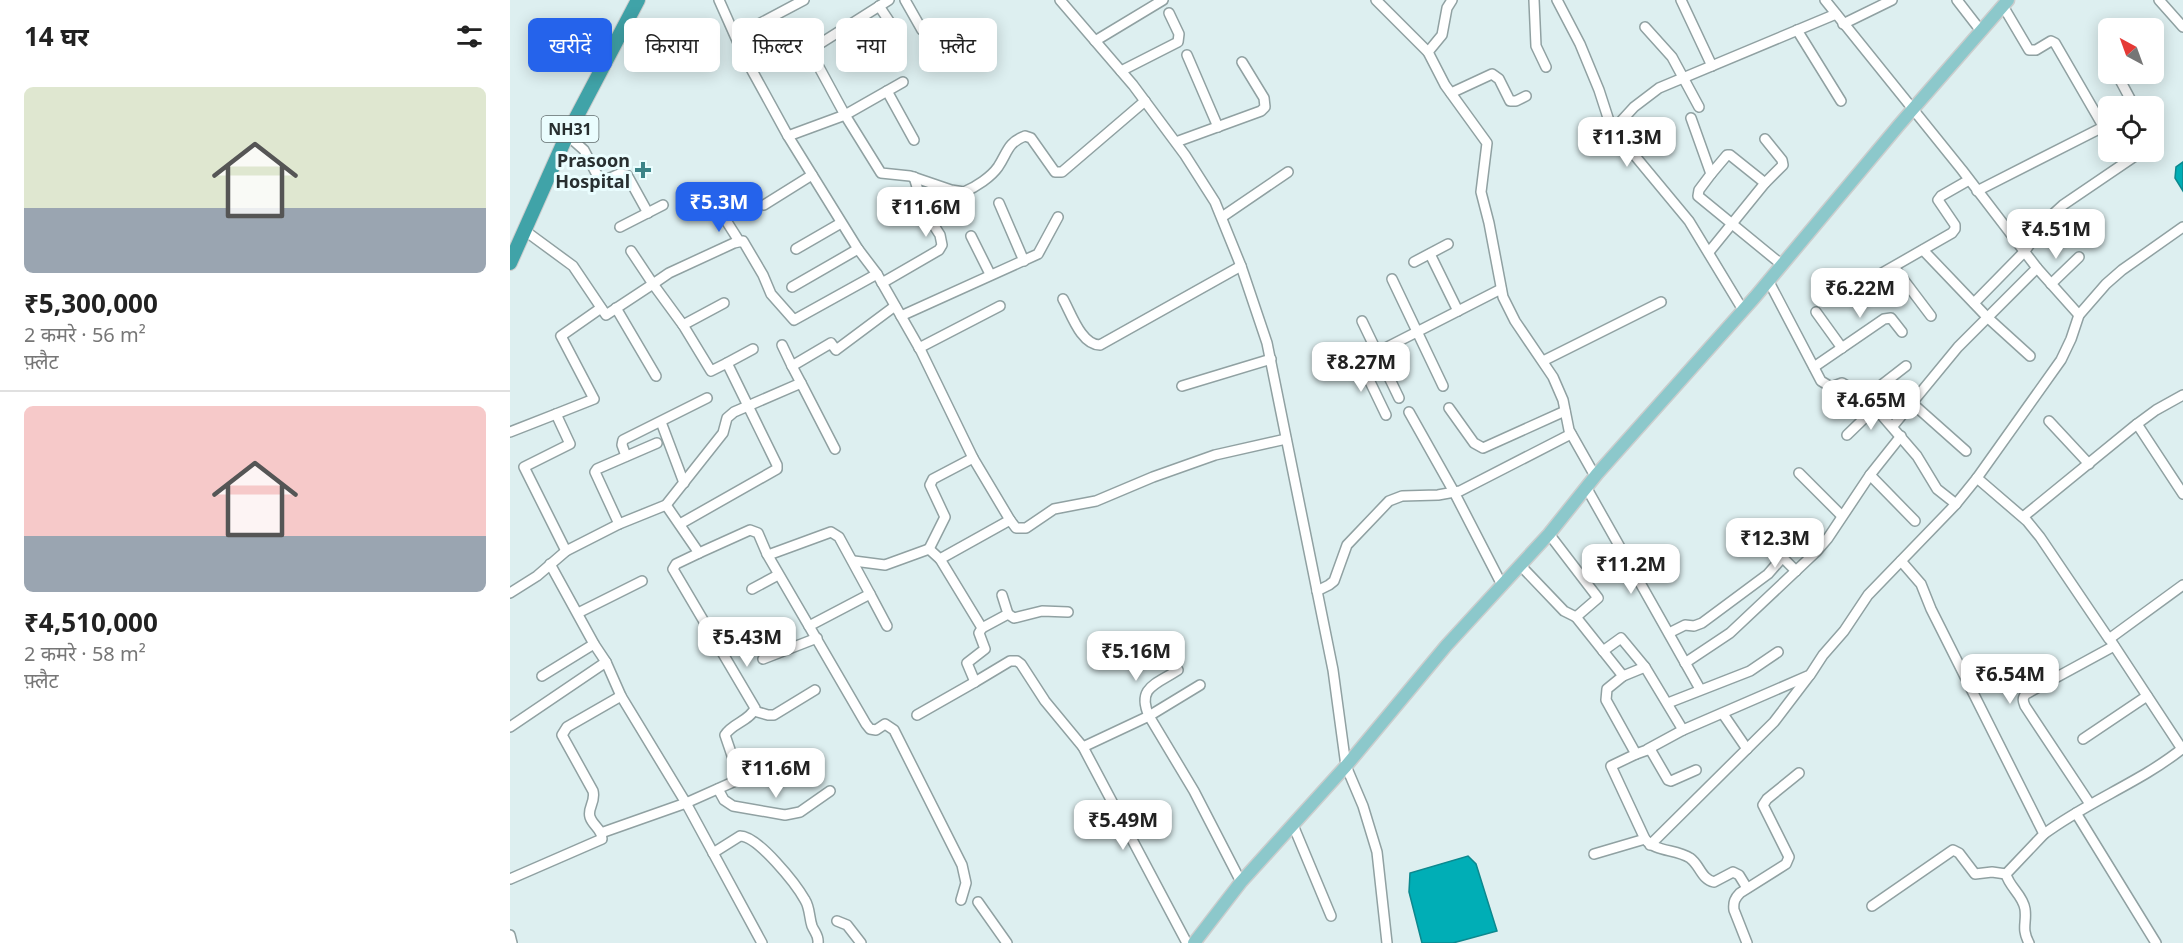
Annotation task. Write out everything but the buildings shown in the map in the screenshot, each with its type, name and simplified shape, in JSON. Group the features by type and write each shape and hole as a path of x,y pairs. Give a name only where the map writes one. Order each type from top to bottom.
{"highway":[{"name":"NH31","path":"510,263 567,135 638,0"}],"main road":[{"path":"1194,943 1241,882 1346,766 1446,646 1549,534 1595,476 1743,310 2006,3"}],"street":[{"path":"719,0 732,28"},
{"path":"770,18 804,0"},
{"path":"861,18 889,0"},
{"path":"904,0 919,25"},
{"path":"1061,0 1121,71 1176,142 1215,202 1241,266 1271,359 1333,670 1346,766 1363,806 1377,852 1387,943"},
{"path":"1095,41 1163,0"},
{"path":"1376,0 1428,52 1451,93 1487,143 1481,192 1501,289 1515,321 1559,389 1570,434 1595,476"},
{"path":"1428,52 1442,34 1447,8 1452,0"},
{"path":"1534,0 1536,46 1546,66"},
{"path":"1557,0 1580,44 1613,130 1689,221 1743,310"},
{"path":"1681,0 1712,66"},
{"path":"1844,24 1892,0"},
{"path":"1957,0 1981,32"},
{"path":"2159,0 2183,27"},
{"path":"1828,1 2024,252 2079,315"},
{"path":"2006,3 2030,50 2036,50 2051,41 2055,43 2098,112"},
{"path":"879,6 887,18"},
{"path":"1121,71 1178,42 1179,34 1169,12"},
{"path":"1613,130 1635,107 1659,88 1836,14"},
{"path":"1645,27 1668,52 1699,107"},
{"path":"1797,30 1841,101"},
{"path":"1187,55 1218,127"},
{"path":"1176,142 1261,111 1265,107 1263,98 1242,62"},
{"path":"753,72 788,136 901,316 973,458 1016,528 1026,528 1054,509 1096,501 1152,477 1215,455 1286,439"},
{"path":"822,72 881,173 914,177 951,190 964,192 992,174 1000,164 1007,148 1026,135 1031,138 1055,172 1062,172 1145,101"},
{"path":"1451,93 1492,74 1499,79 1510,101 1526,96"},
{"path":"788,136 845,115 903,82"},
{"path":"887,91 914,140"},
{"path":"1691,118 1711,174"},
{"path":"1977,191 2098,129"},
{"path":"567,135 584,150 600,179 603,181 619,174 627,175 648,213"},
{"path":"1708,252 1765,183 1784,165 1765,139"},
{"path":"1765,183 1727,155 1699,190 1698,196 1781,264"},
{"path":"1974,303 2024,252 2052,215 2125,162"},
{"path":"1222,217 1288,172"},
{"path":"764,206 812,175"},
{"path":"720,211 739,241 747,245 771,294 794,321 939,250 942,245 940,235 924,210 914,177"},
{"path":"1842,296 1954,231 1955,225 1938,200 1969,180"},
{"path":"999,203 1024,261"},
{"path":"620,227 663,206"},
{"path":"901,316 1038,254 1058,217"},
{"path":"796,249 841,223"},
{"path":"1594,854 1647,842 1774,722 1823,655 1844,631 1868,595 1956,504 1977,478 2061,360 2079,315 2114,276 2183,227"},
{"path":"524,230 573,266 606,315 681,267 739,241"},
{"path":"971,236 990,274"},
{"path":"1414,262 1448,244"},
{"path":"792,288 858,249"},
{"path":"1923,250 1987,317 2030,356"},
{"path":"632,251 711,370 753,349"},
{"path":"1430,254 1458,311"},
{"path":"2051,284 2079,257"},
{"path":"1063,299 1084,337 1089,343 1100,345 1241,266"},
{"path":"1894,267 1931,316"},
{"path":"1893,426 1937,371 2037,268"},
{"path":"1392,279 1443,386"},
{"path":"1768,280 1821,381 1831,387 1842,383 1866,397 1917,456 1937,489 1956,504"},
{"path":"1386,415 1357,362 1501,289"},
{"path":"1543,362 1661,302"},
{"path":"683,325 724,303"},
{"path":"792,366 831,343 836,350 895,306"},
{"path":"919,348 1000,306"},
{"path":"510,432 594,399 561,336 601,308"},
{"path":"616,308 656,376"},
{"path":"1816,312 1842,348"},
{"path":"1814,367 1888,317 1902,332"},
{"path":"1362,321 1399,398"},
{"path":"782,345 835,449"},
{"path":"1182,386 1271,359"},
{"path":"680,524 777,469 727,363"},
{"path":"1866,397 1906,366"},
{"path":"510,593 537,576 566,551 619,524 666,505 723,433 727,418 734,412 801,383"},
{"path":"2023,517 2137,424 2183,395"},
{"path":"626,456 622,445 623,440 707,398"},
{"path":"1912,403 1966,451"},
{"path":"1847,435 1876,407"},
{"path":"1449,408 1474,443 1483,448 1565,411"},
{"path":"1409,412 1502,585"},
{"path":"556,414 570,444 524,467 566,551"},
{"path":"2049,421 2089,464"},
{"path":"661,422 684,483"},
{"path":"2137,424 2183,494"},
{"path":"1317,591 1334,581 1347,544 1389,501 1402,496 1460,491 1570,434"},
{"path":"1685,663 1730,633 1823,544 1901,436"},
{"path":"619,524 595,472 597,469 657,443"},
{"path":"854,561 885,565 902,561 930,549 945,517 930,485 933,479 973,458"},
{"path":"1799,473 1842,516"},
{"path":"1870,476 1915,521"},
{"path":"1977,478 2023,517 2040,537 2182,748 2164,762 2090,804 2044,834 2006,874"},
{"path":"1586,487 1700,689"},
{"path":"666,505 699,553"},
{"path":"940,559 1010,520"},
{"path":"754,711 753,704 672,569 676,564 750,530 758,533 778,575 866,724 870,729 876,730 885,724 894,730 962,865 966,883 962,900"},
{"path":"767,554 831,532 839,537 854,561 887,626"},
{"path":"1549,534 1598,598 1576,617"},
{"path":"1773,548 1796,571"},
{"path":"930,549 940,559 982,628"},
{"path":"1669,633 1681,626 1702,623 1768,574 1782,558"},
{"path":"1901,561 1921,584 1931,609 2044,834"},
{"path":"550,564 594,645 606,662 621,696 686,803 762,943"},
{"path":"1520,565 1564,611 1576,617 1623,676"},
{"path":"752,589 778,575"},
{"path":"578,613 642,581"},
{"path":"2090,804 2025,706 2024,697 2112,643 2183,585"},
{"path":"809,626 870,594"},
{"path":"1002,595 1008,614 1014,618 1042,610 1068,612"},
{"path":"975,682 967,663 985,649 979,633 982,628 1008,614"},
{"path":"763,659 817,638"},
{"path":"1603,651 1622,638 1645,668 1683,730"},
{"path":"542,676 594,645"},
{"path":"1668,703 1750,671 1778,652"},
{"path":"917,715 1010,661 1017,661 1021,664 1045,701 1083,747 1186,943"},
{"path":"510,727 606,662"},
{"path":"1636,754 1606,700 1606,689 1623,676 1645,668"},
{"path":"1178,670 1146,691 1144,700 1149,716 1194,791 1241,882"},
{"path":"1747,888 1736,872 1714,882 1709,881 1690,858 1647,842 1611,766 1683,730 1810,675"},
{"path":"1083,747 1149,716 1200,685"},
{"path":"754,711 774,715 814,690"},
{"path":"510,879 602,840 601,833 590,817 594,801 593,791 562,735 567,727 621,696"},
{"path":"2083,739 2147,696"},
{"path":"740,779 725,735 754,711"},
{"path":"1723,714 1747,748"},
{"path":"1648,749 1668,780 1671,781 1696,770"},
{"path":"601,833 686,803 769,766"},
{"path":"1747,943 1733,904 1740,893 1788,861 1787,853 1763,805 1767,799 1799,773"},
{"path":"718,789 723,800 732,806 785,815 800,812 830,791"},
{"path":"2076,813 2156,943"},
{"path":"1293,825 1331,916"},
{"path":"713,853 740,836 745,836 762,848 791,879 805,900 813,928 819,938 818,943"},
{"path":"1872,906 1953,850 1959,853 1975,874 1992,872 2006,874"},
{"path":"2006,874 2024,906 2024,932 2029,943"},
{"path":"978,903 1007,943"},
{"path":"837,921 847,925 861,943"},
{"path":"510,935 512,943"}],"water":[{"path":"2183,162 2183,191 2175,178 2176,167"},
{"path":"1468,856 1476,864 1497,931 1453,943 1422,943 1409,892 1410,873"}],"place":[{"name":"Prasoon Hospital","path":"643,170"}]}
